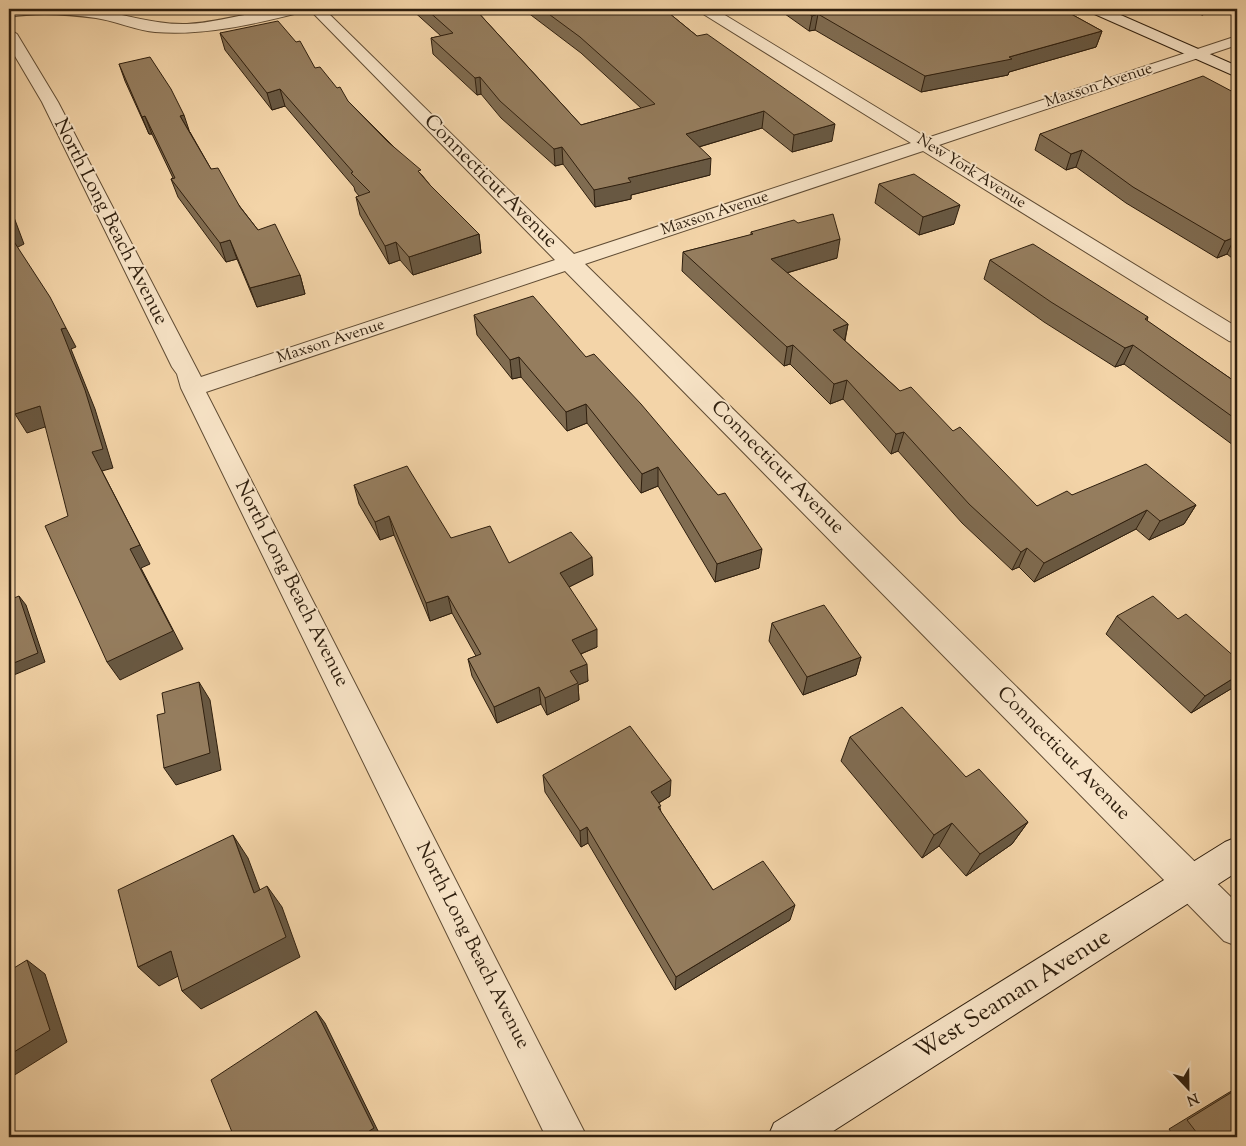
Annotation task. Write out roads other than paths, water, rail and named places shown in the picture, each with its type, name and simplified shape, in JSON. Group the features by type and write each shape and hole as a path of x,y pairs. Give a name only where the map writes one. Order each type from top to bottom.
{"street":[{"path":"9,13 30,9"},
{"path":"34,9 96,14 154,27 187,28 232,23 298,9"},
{"name":"Connecticut Avenue","path":"316,9 1237,928"},
{"name":"New York Avenue","path":"705,9 1237,336"},
{"path":"1095,9 1237,72"},
{"name":"North Long Beach Avenue","path":"9,34 50,102 182,367 188,371 193,388 567,1137"},
{"name":"Maxson Avenue","path":"193,388 1237,40"},
{"name":"West Seaman Avenue","path":"788,1137 1237,853"}]}
